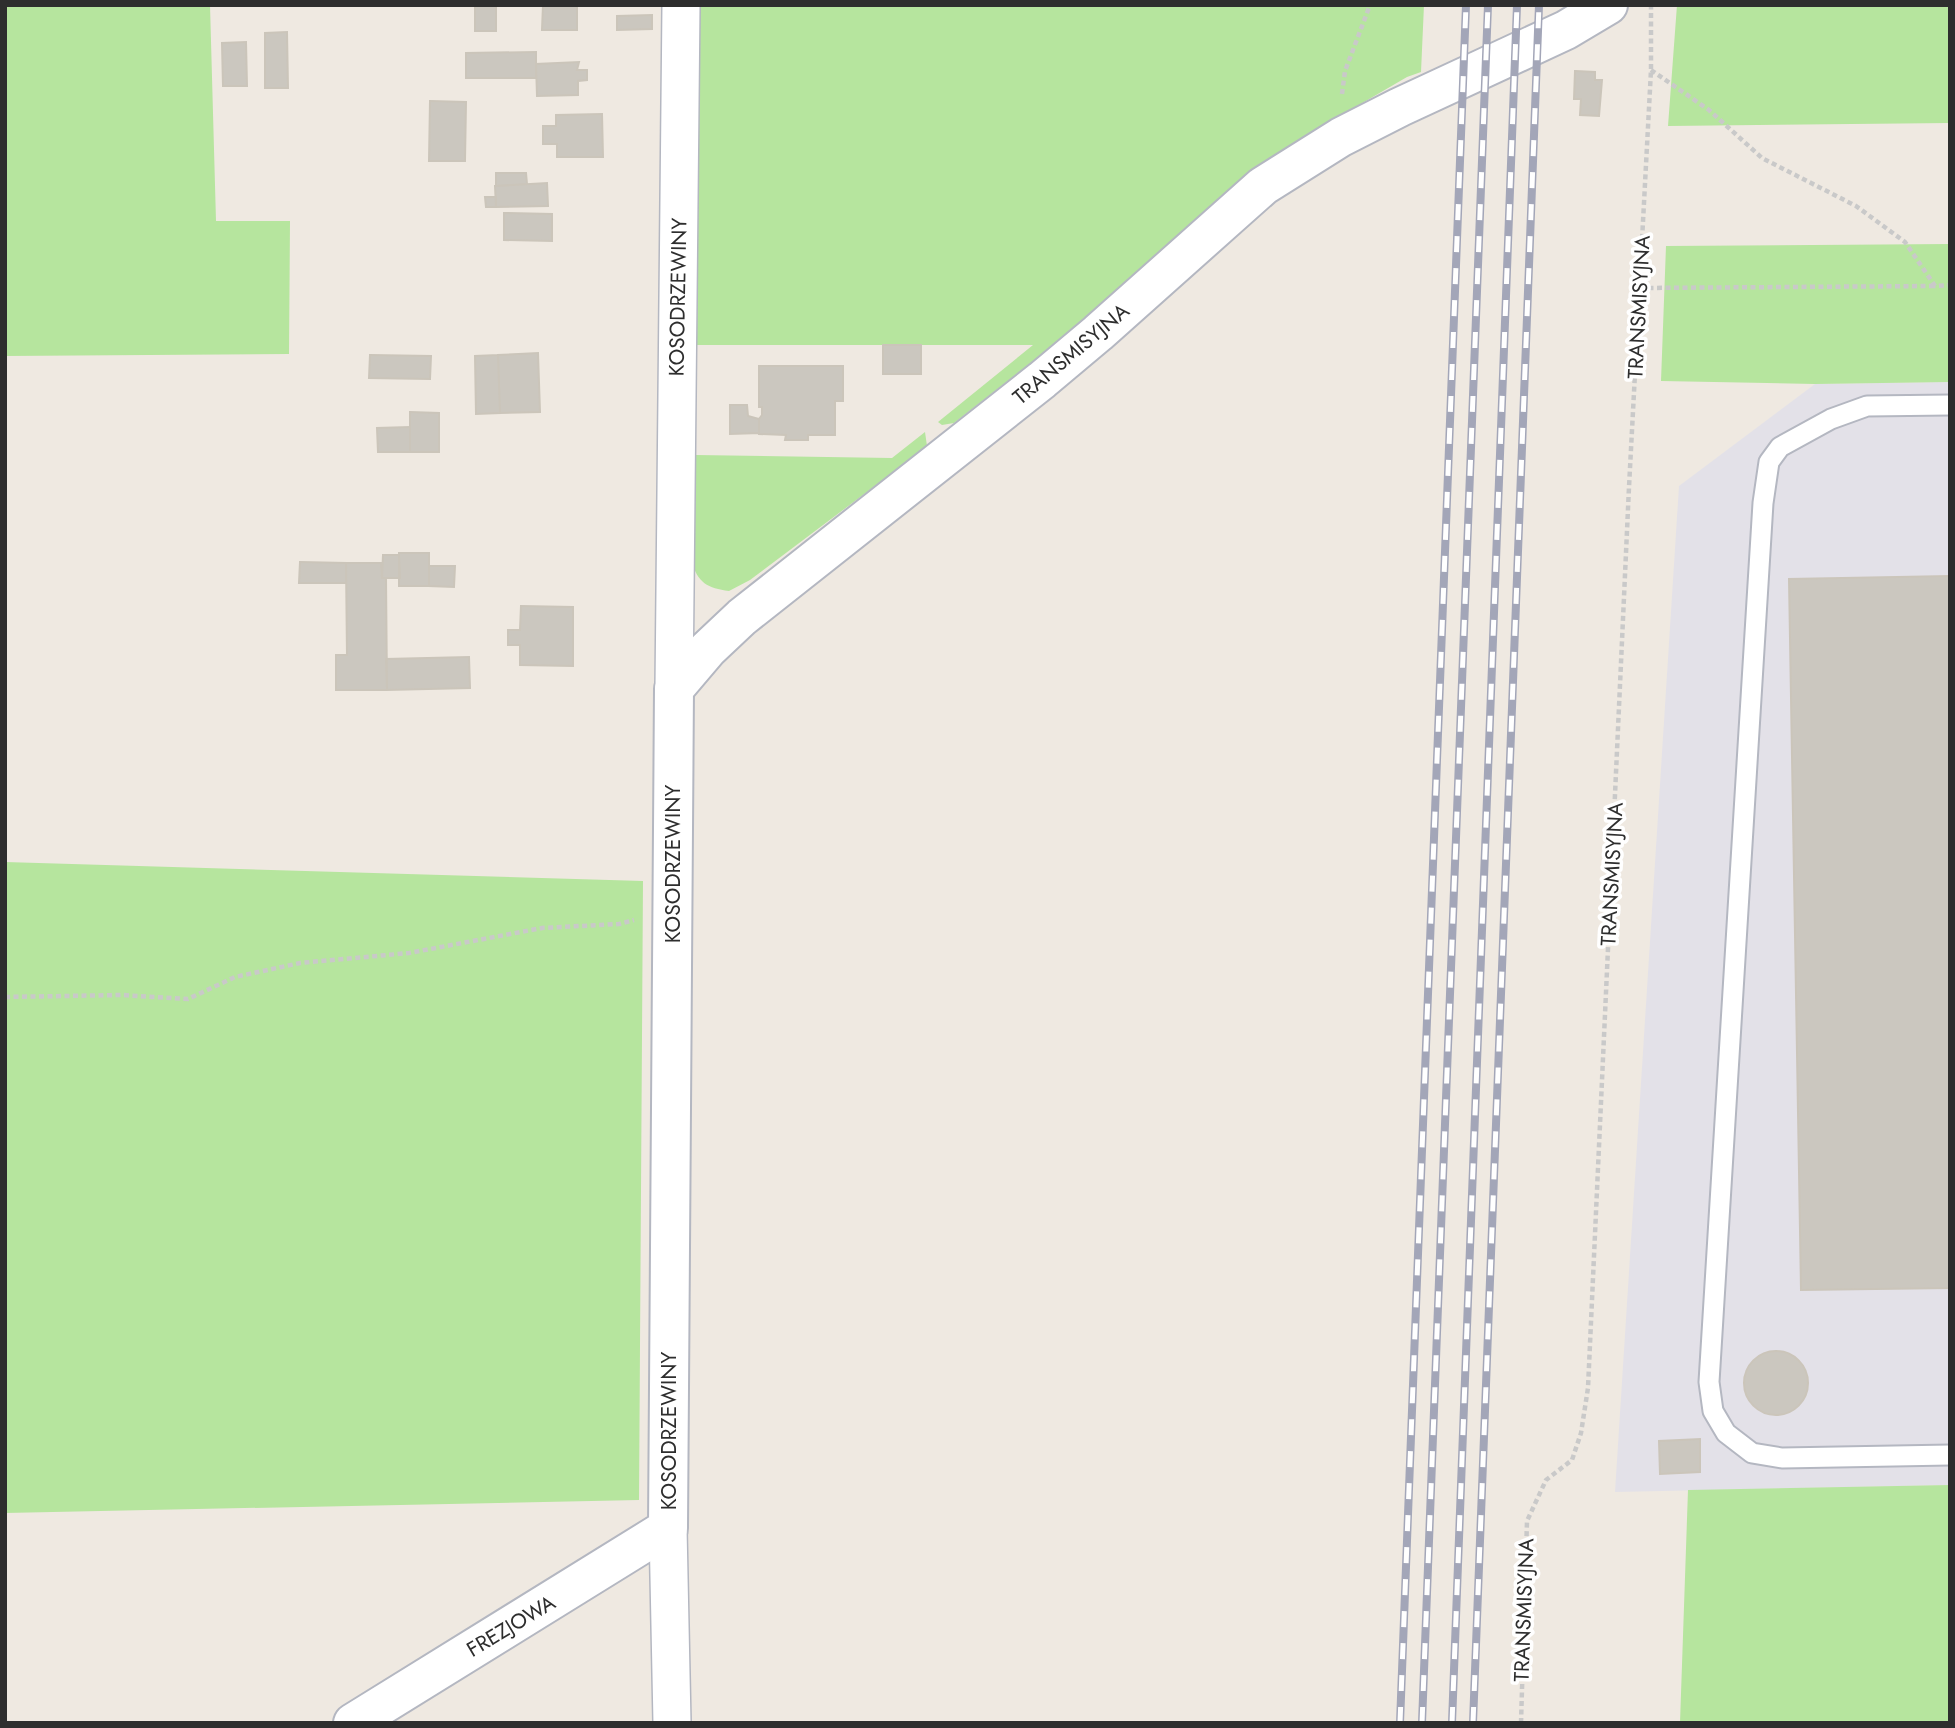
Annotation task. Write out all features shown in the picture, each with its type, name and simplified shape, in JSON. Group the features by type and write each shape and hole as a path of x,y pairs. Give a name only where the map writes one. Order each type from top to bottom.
{"street":[{"name":"KOSODRZEWINY","path":"672,1723 668,1528 681,5"},
{"name":"TRANSMISYJNA","path":"674,689 708,649 742,617 1042,380 1263,187 1341,137 1566,30 1608,5"},
{"name":"FREZJOWA","path":"354,1723 668,1528"}],"lane":[{"path":"1950,405 1867,406 1831,419 1793,439 1780,447 1769,463 1763,503 1709,1382 1713,1411 1726,1433 1752,1452 1782,1458 1950,1455"}],"path":[{"path":"1341,137 1341,102 1345,71 1370,5"},
{"name":"TRANSMISYJNA","path":"1521,1723 1527,1521 1546,1480 1572,1460 1581,1433 1588,1388 1651,71 1651,5"},
{"path":"1651,71 1709,110 1762,158 1856,206 1905,242 1935,286"},
{"path":"1640,288 1950,285"},
{"path":"5,996 122,995 188,999 235,977 300,963 409,953 542,928 619,924 672,909"}],"shaded area":[{"path":"1950,382 1950,1485 1615,1492 1679,486 1815,384"}],"green space":[{"path":"5,5 210,5 216,221 290,221 289,354 5,356"},
{"path":"699,5 1424,5 1421,72 1407,77 1292,144 1253,170 1072,331 954,423 942,425 938,422 1033,345 697,345"},
{"path":"1677,5 1950,5 1950,123 1668,126"},
{"path":"1950,244 1950,382 1815,384 1661,381 1666,246"},
{"path":"689,432 695,432 696,455 892,458 925,432 927,446 750,580 729,591 704,583 697,575 692,561"},
{"path":"5,862 643,881 639,1500 5,1513"},
{"path":"1950,1485 1950,1723 1680,1723 1688,1490"}],"building":[{"path":"475,5 496,5 496,31 475,31"},
{"path":"543,5 577,5 577,30 542,30"},
{"path":"652,15 652,29 617,30 617,16"},
{"path":"287,32 288,88 265,88 265,33"},
{"path":"246,42 247,86 223,86 222,43"},
{"path":"536,52 536,78 466,78 466,53"},
{"path":"579,62 577,70 587,70 587,80 578,81 578,95 537,96 536,64"},
{"path":"1575,71 1595,72 1595,80 1602,80 1599,116 1580,115 1581,99 1574,99"},
{"path":"430,101 466,102 465,161 429,161"},
{"path":"602,114 603,157 557,157 557,144 543,144 543,126 556,126 556,115"},
{"path":"496,173 526,173 527,184 496,186"},
{"path":"547,183 548,206 496,207 495,186"},
{"path":"485,197 496,197 496,207 486,207"},
{"path":"504,213 552,214 552,241 504,240"},
{"path":"883,345 921,345 921,374 883,374"},
{"path":"538,353 540,412 500,413 498,355"},
{"path":"370,355 431,356 430,379 369,378"},
{"path":"498,355 500,413 476,414 475,356"},
{"path":"759,366 843,366 843,401 835,401 835,435 808,435 808,440 785,440 786,435 759,434 762,407 759,407"},
{"path":"730,405 747,405 748,416 759,419 759,433 730,434"},
{"path":"410,412 439,413 439,452 410,452"},
{"path":"410,427 410,452 378,452 377,428"},
{"path":"399,553 429,553 429,586 399,586"},
{"path":"383,555 399,555 400,578 382,578"},
{"path":"300,562 346,563 346,583 299,583"},
{"path":"346,563 381,563 382,578 386,578 387,690 336,690 336,655 347,655"},
{"path":"429,566 455,566 454,587 429,586"},
{"path":"1950,576 1950,1288 1801,1290 1789,579"},
{"path":"521,606 573,607 573,666 520,665 520,645 508,645 508,630 520,630"},
{"path":"469,657 470,688 387,690 386,659"},
{"path":"1776,1351 1788,1353 1799,1360 1806,1371 1806,1395 1799,1406 1788,1413 1776,1415 1764,1413 1753,1406 1746,1395 1744,1383 1746,1371 1753,1360 1764,1353"},
{"path":"1700,1439 1700,1472 1660,1474 1659,1441"}],"railway":[{"path":"1400,1723 1466,5"},
{"path":"1422,1723 1488,5"},
{"path":"1452,1723 1517,5"},
{"path":"1473,1723 1539,5"}]}
